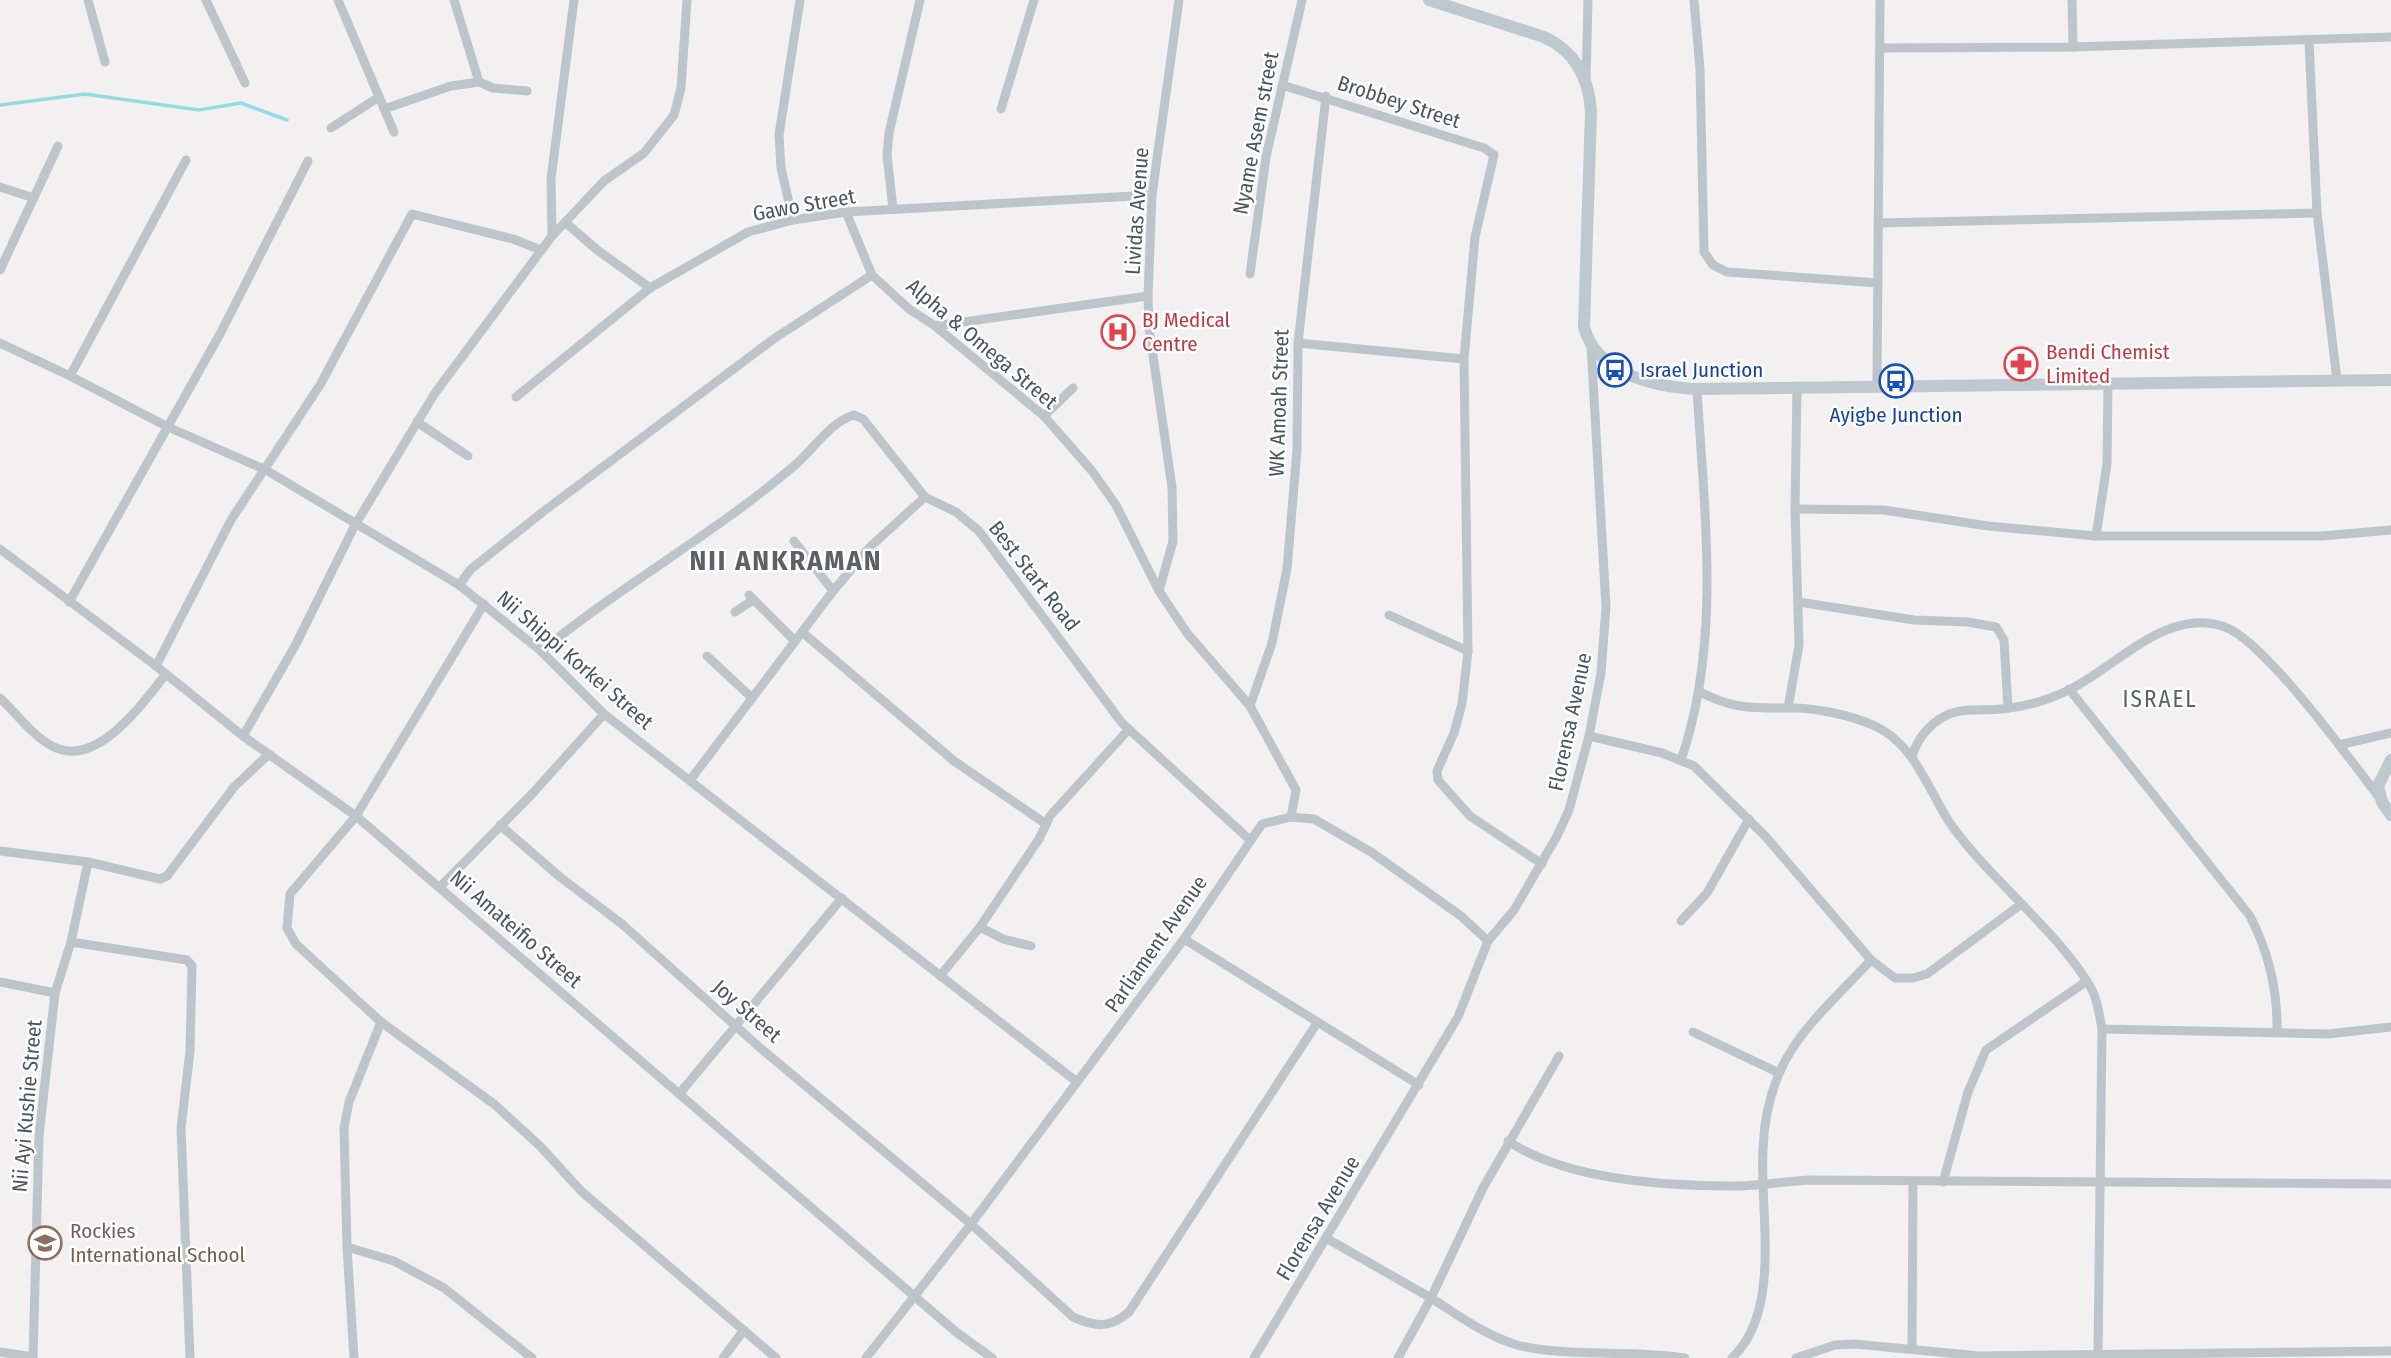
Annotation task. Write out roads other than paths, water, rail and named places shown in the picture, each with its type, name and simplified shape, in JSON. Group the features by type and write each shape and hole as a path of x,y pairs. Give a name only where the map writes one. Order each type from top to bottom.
{"street":[{"path":"88,0 105,62"},
{"path":"206,0 245,83"},
{"path":"338,0 394,132"},
{"path":"454,0 479,82"},
{"path":"552,236 551,179 574,0"},
{"path":"243,736 295,646 355,525 465,349 552,236 604,181 644,153 674,115 681,88 687,0"},
{"path":"793,220 781,168 779,135 800,0"},
{"path":"893,209 887,155 890,124 920,0"},
{"path":"1001,108 1034,0"},
{"name":"Lividas Avenue","path":"1159,591 1173,541 1172,488 1149,328 1148,296 1152,195 1180,0"},
{"name":"Nyame Asem street","path":"1250,274 1265,157 1302,0"},
{"path":"1429,0 1559,44 1571,54 1586,82"},
{"path":"1588,0 1586,82 1591,112 1584,327 1591,345 1608,363 1632,376 1659,385 1697,389 2391,380"},
{"path":"1694,0 1700,69 1704,252 1713,265 1727,272 1878,283"},
{"path":"1877,385 1880,0"},
{"path":"2072,0 2073,47"},
{"path":"1881,48 2073,47 2391,37"},
{"path":"2309,41 2317,213 2337,380"},
{"path":"384,109 451,86 479,82 493,88 527,91"},
{"name":"Brobbey Street","path":"1283,85 1326,96 1485,148 1494,155 1475,237 1464,359"},
{"name":"WK Amoah Street","path":"1250,706 1272,643 1287,569 1297,450 1298,343 1326,96"},
{"path":"331,128 379,97"},
{"path":"0,270 58,146"},
{"path":"70,376 186,160"},
{"path":"69,602 142,466 167,427 308,161"},
{"path":"0,187 34,198"},
{"name":"Gawo Street","path":"516,397 650,288 748,232 793,220 846,212 1152,195"},
{"name":"Alpha & Omega Street","path":"846,212 872,275 909,309 935,326 1044,416 1116,505 1159,591 1187,633 1250,706 1296,790 1291,817"},
{"path":"1879,223 2317,213"},
{"path":"156,666 231,520 347,339 412,214 513,239 541,250"},
{"path":"565,222 596,249 650,288"},
{"path":"459,585 471,569 544,511 775,338 872,275"},
{"path":"935,326 1148,296"},
{"name":"Nii Shippi Korkei Street","path":"0,343 167,427 265,470 459,585 541,651 604,714 691,779 1077,1082"},
{"path":"1298,343 1464,359 1468,651 1462,704 1454,733 1439,761 1438,780 1470,816 1542,864"},
{"name":"Florensa Avenue","path":"1254,1358 1419,1085 1458,1017 1488,941 1514,910 1542,864 1569,810 1589,736 1601,673 1606,607 1591,345"},
{"path":"2096,536 2107,464 2108,383"},
{"path":"1788,708 1796,677 1797,387"},
{"path":"1044,416 1073,388"},
{"path":"1681,760 1694,723 1700,692 1707,573 1697,389"},
{"name":"Best Start Road","path":"541,651 572,626 758,496 809,454 842,418 854,415 863,419 925,497 956,512 979,531 1129,729 1250,840"},
{"path":"417,422 468,456"},
{"path":"691,779 833,591 872,546 925,497"},
{"path":"1795,509 1884,510 1988,526 2096,536 2322,537 2391,530"},
{"path":"794,541 833,591"},
{"name":"Nii Amateifio Street","path":"0,549 156,666 243,736 356,816 956,1332 992,1358"},
{"path":"735,612 751,598 795,641"},
{"path":"1798,602 1902,618 1968,622 1996,627 2004,640 2008,708"},
{"path":"484,604 356,816 290,894 288,928 296,944 381,1022 494,1104 581,1191 776,1358"},
{"path":"1390,615 1468,651"},
{"path":"1912,755 1924,731 1946,716 1960,711 2008,708 2043,700 2069,690 2172,628 2198,621 2229,628 2264,657 2339,744 2391,815"},
{"path":"802,632 954,761 1046,824"},
{"path":"707,656 751,697"},
{"path":"0,698 51,746 75,753 97,745 136,710 166,674"},
{"path":"2069,690 2250,916 2268,957 2275,986 2277,1033"},
{"path":"1700,692 1722,703 1749,709 1788,708 1847,717 1875,726 1892,736 1912,755 1951,824 2087,981 2098,1007 2102,1029 2098,1353"},
{"path":"440,887 604,714"},
{"path":"940,976 980,927 1046,824 1129,729"},
{"path":"2339,744 2391,733"},
{"path":"1589,736 1681,760 1706,776 1749,819 1871,960 1895,978 1919,978 2020,905"},
{"path":"0,851 88,862 151,878 167,876 234,787 269,754"},
{"path":"2382,802 2378,786 2391,760"},
{"path":"1291,817 1314,819 1371,852 1461,916 1488,941"},
{"name":"Parliament Avenue","path":"866,1358 971,1224 1184,939 1262,824 1291,817"},
{"path":"1681,921 1707,893 1749,819"},
{"name":"Joy Street","path":"500,825 560,877 622,924 736,1025 971,1224 1073,1317 1103,1326 1116,1323 1129,1312 1317,1023"},
{"name":"Nii Ayi Kushie Street","path":"33,1357 39,1136 55,993 71,942 88,862"},
{"path":"680,1093 842,898"},
{"path":"980,927 1003,940 1031,946"},
{"path":"1184,939 1419,1085"},
{"path":"71,942 187,960 192,966 190,1051 181,1128 190,1358"},
{"path":"1732,1358 1746,1345 1760,1300 1765,1237 1762,1185 1766,1120 1779,1073 1799,1039 1871,960"},
{"path":"1943,1182 1968,1092 1986,1050 2087,981"},
{"path":"0,982 55,993"},
{"path":"354,1358 346,1247 344,1128 349,1102 381,1022"},
{"path":"2102,1029 2329,1034 2391,1027"},
{"path":"1693,1032 1779,1073"},
{"path":"1398,1358 1431,1298 1508,1141 1559,1056"},
{"path":"1508,1141 1531,1157 1581,1172 1678,1184 1762,1185 1812,1180 2391,1184"},
{"path":"1912,1349 1913,1182"},
{"path":"1326,1238 1431,1298 1470,1324 1517,1345 1607,1355 1685,1358"},
{"path":"346,1247 394,1261 444,1288 532,1358"},
{"path":"723,1358 744,1330"},
{"path":"1797,1358 1835,1345 1877,1344 1979,1356 2391,1351"},
{"path":"0,1352 33,1357"}],"waterway":[{"path":"0,105 85,94 199,110 241,103 287,120"}],"place":[{"name":"BJ Medical Centre","path":"1118,332"},
{"name":"Bendi Chemist Limited","path":"2021,364"},
{"name":"Israel Junction","path":"1615,370"},
{"name":"Ayigbe Junction","path":"1896,381"},
{"name":"Rockies International School","path":"45,1243"}],"district":[{"name":"NII ANKRAMAN","path":"786,560"},
{"name":"ISRAEL","path":"2160,699"}]}
